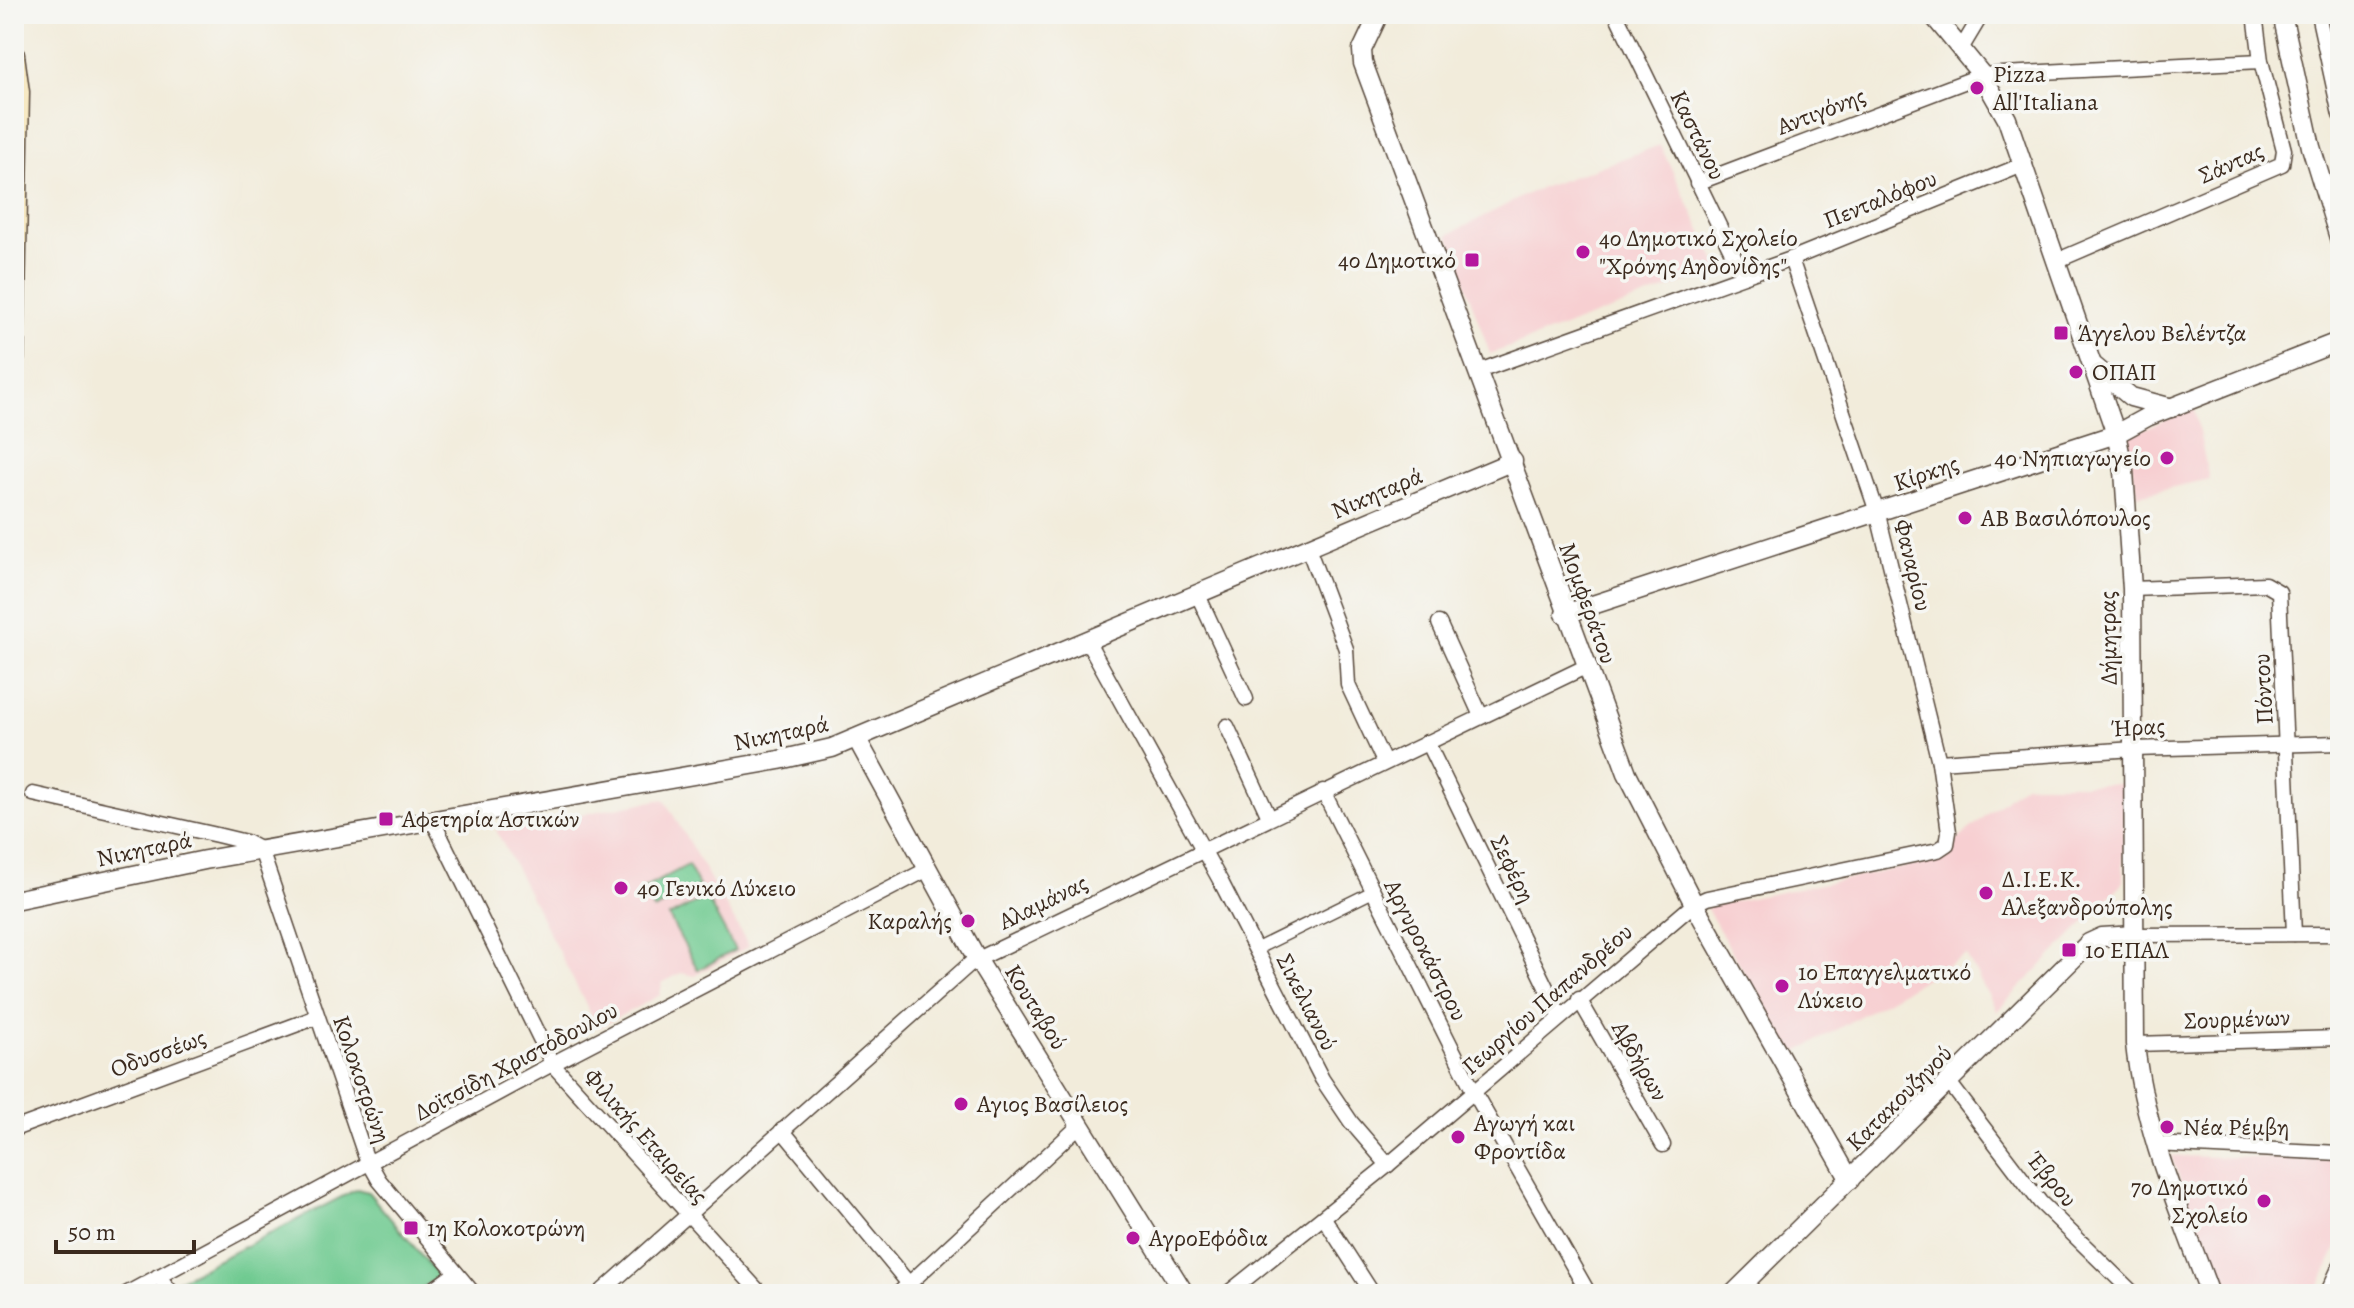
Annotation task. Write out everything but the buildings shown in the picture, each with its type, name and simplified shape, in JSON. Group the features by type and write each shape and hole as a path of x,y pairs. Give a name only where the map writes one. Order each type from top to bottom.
{"main road":[{"path":"14,55 19,92 14,358"}],"street":[{"name":"Μομφεράτου","path":"1379,14 1362,50 1363,63 1513,461 1565,614 1627,773 1694,904 1850,1180"},
{"name":"Καστάνου","path":"1616,14 1743,275"},
{"name":"Δήμητρας","path":"1932,14 1982,75 2007,119 2116,434 2124,471 2132,589 2135,1044 2139,1086 2155,1144 2210,1294"},
{"path":"1961,49 1982,14"},
{"name":"Σάντας","path":"2056,261 2282,164 2284,150 2261,61 2255,14"},
{"path":"2282,14 2311,147 2340,241"},
{"path":"2318,14 2333,62 2340,115"},
{"path":"1982,75 2261,61"},
{"name":"Αντιγόνης","path":"1697,183 1962,80 1982,75"},
{"name":"Πενταλόφου","path":"1479,371 1791,259 2025,164"},
{"name":"Φαναρίου","path":"1791,259 1878,515 1939,762 1949,832 1947,844"},
{"name":"Κίρκης","path":"1565,614 1878,515 2116,434 2172,408 2340,341"},
{"path":"2092,364 2131,397 2172,408"},
{"name":"Νικηταρά","path":"14,900 261,850 779,760 857,739 1513,461"},
{"path":"1308,548 1346,649 1348,685 1384,762"},
{"name":"Πόντου","path":"2132,589 2273,586 2279,592 2294,934"},
{"path":"1198,595 1246,699"},
{"path":"1439,623 1481,716"},
{"name":"Σικελιανού","path":"1088,642 1203,849 1322,1079 1351,1122 1388,1165"},
{"name":"Αλαμάνας","path":"599,1294 977,959 1585,667"},
{"path":"1227,726 1269,817"},
{"name":"Κουταβού","path":"857,739 977,959 1185,1294"},
{"name":"Σεφέρη","path":"1427,742 1560,1016"},
{"name":"Ήρας","path":"1939,762 2134,749 2340,743"},
{"name":"Αργυροκάστρου","path":"1323,791 1474,1092 1589,1294"},
{"path":"33,794 217,835 261,850"},
{"name":"Φιλικής Εταιρείας","path":"433,821 553,1065 761,1294"},
{"name":"Γεωργίου Παπανδρέου","path":"1227,1294 1388,1165 1694,904 1707,898 1938,850 1947,844"},
{"name":"Κολοκοτρώνη","path":"261,850 369,1164 474,1294"},
{"name":"Δοϊτσίδη Χριστόδουλου","path":"126,1294 553,1065 928,869"},
{"path":"1256,949 1372,892"},
{"name":"Κατακουζηνού","path":"1733,1294 2089,943 2102,937 2135,935 2340,934"},
{"name":"Αβδήρων","path":"1579,999 1663,1145"},
{"name":"Οδυσσέως","path":"14,1129 317,1017"},
{"name":"Σουρμένων","path":"2135,1044 2340,1038"},
{"name":"Έβρου","path":"1948,1081 2040,1202 2134,1294"},
{"path":"782,1130 903,1289 1081,1124"},
{"path":"2155,1144 2340,1153"},
{"path":"1324,1218 1373,1294"},
{"path":"2327,1294 2340,1266"},
{"path":"427,1294 456,1273"},
{"path":"158,1276 173,1294"}],"shaded area":[{"name":"4ο Δημοτικό Σχολείο \"Χρόνης Αηδονίδης\"","path":"1660,145 1720,270 1490,354 1448,235 1533,191"},
{"name":"4ο Νηπιαγωγείο","path":"2194,408 2209,479 2138,495 2125,437"},
{"path":"2024,784 2124,784 2123,883 1997,1011 1966,955 1792,1055 1706,907 1930,862"},
{"name":"4ο Γενικό Λύκειο","path":"664,799 749,946 694,976 681,973 662,983 660,995 598,1028 496,830"},
{"name":"7ο Δημοτικό Σχολείο","path":"2171,1156 2340,1160 2340,1241 2316,1294 2223,1294"}],"green space":[{"path":"688,865 699,886 654,910 643,889"},
{"path":"706,897 735,950 698,970 669,917"},
{"path":"357,1189 368,1192 439,1276 414,1294 189,1294 177,1281"}],"place":[{"name":"Pizza All'Italiana","path":"1977,88"},
{"name":"4ο Δημοτικό Σχολείο \"Χρόνης Αηδονίδης\"","path":"1583,252"},
{"name":"4ο Δημοτικό","path":"1472,260"},
{"name":"Άγγελου Βελέντζα","path":"2061,333"},
{"name":"ΟΠΑΠ","path":"2076,372"},
{"name":"4ο Νηπιαγωγείο","path":"2167,458"},
{"name":"ΑΒ Βασιλόπουλος","path":"1965,518"},
{"name":"Αφετηρία Αστικών","path":"386,819"},
{"name":"4ο Γενικό Λύκειο","path":"621,888"},
{"name":"Δ.Ι.Ε.Κ. Αλεξανδρούπολης","path":"1986,893"},
{"name":"Καραλής","path":"968,921"},
{"name":"1ο ΕΠΑΛ","path":"2069,950"},
{"name":"1ο Επαγγελματικό Λύκειο","path":"1782,986"},
{"name":"Αγιος Βασίλειος","path":"961,1104"},
{"name":"Νέα Ρέμβη","path":"2167,1127"},
{"name":"Αγωγή και Φροντίδα","path":"1458,1137"},
{"name":"7ο Δημοτικό Σχολείο","path":"2264,1201"},
{"name":"1η Κολοκοτρώνη","path":"411,1228"},
{"name":"ΑγροΕφόδια","path":"1133,1238"}]}
